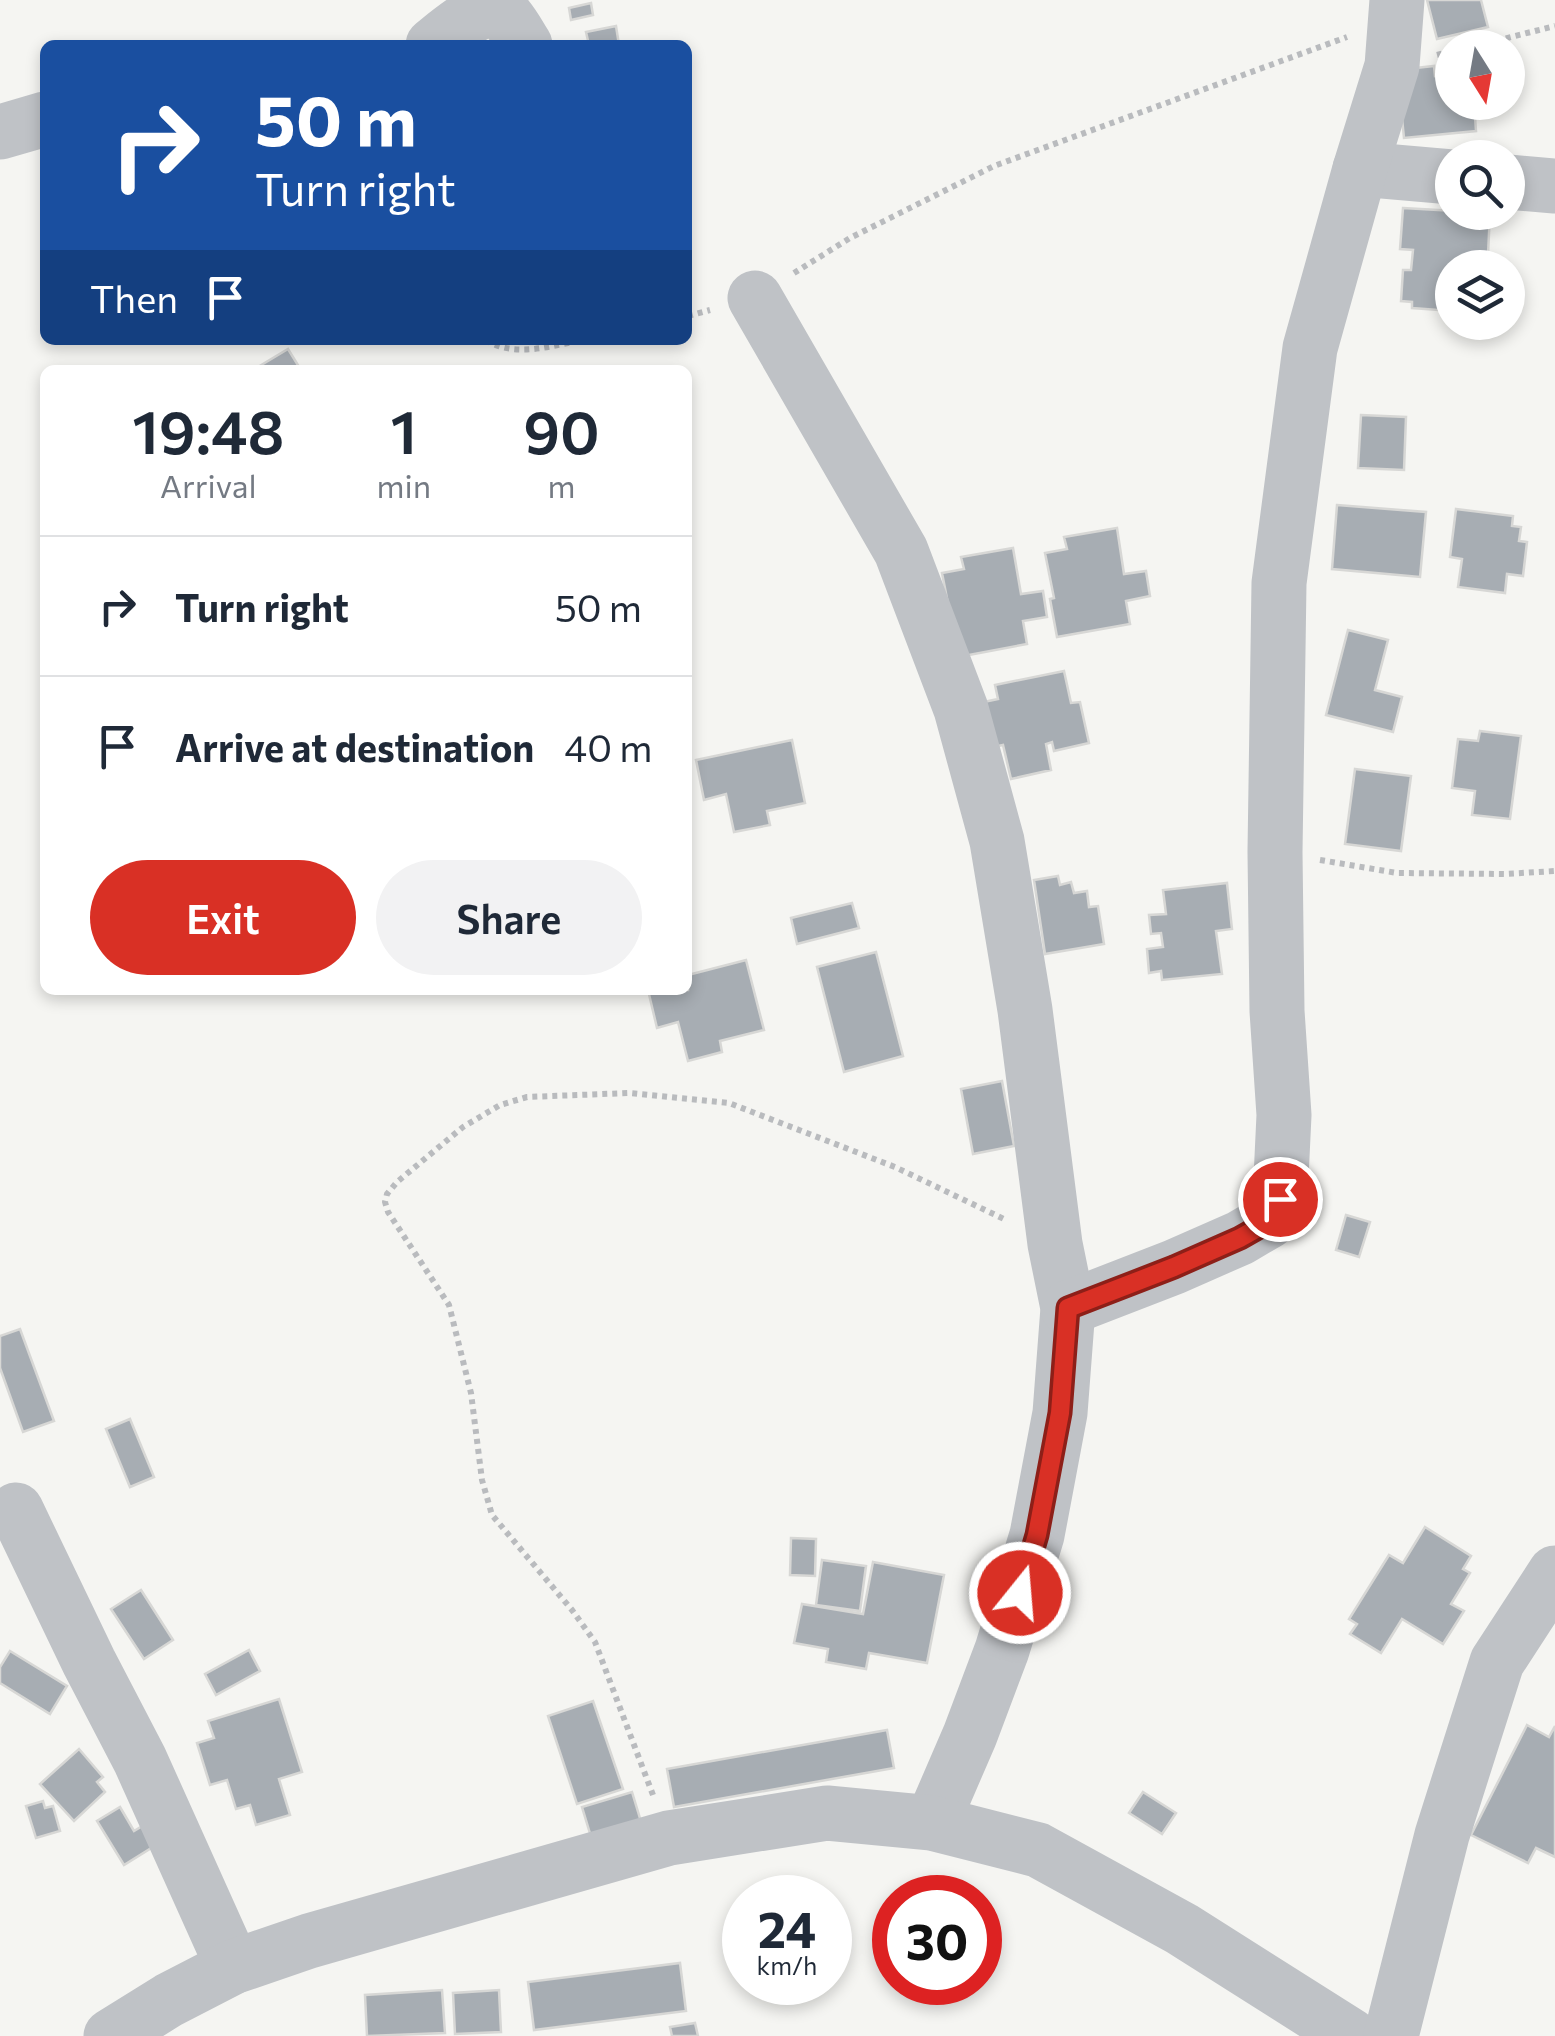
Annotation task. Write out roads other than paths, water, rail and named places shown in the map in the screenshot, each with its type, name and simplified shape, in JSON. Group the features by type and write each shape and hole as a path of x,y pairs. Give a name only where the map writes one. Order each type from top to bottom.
{"street":[{"path":"439,40 488,6 502,12 522,40"},
{"path":"1068,1308 1240,1238 1270,1221 1280,1199 1284,1115 1277,1011 1274,852 1279,583 1310,348 1392,66 1397,9"},
{"path":"0,132 40,121"},
{"path":"1360,169 1435,176"},
{"path":"1525,183 1555,186"},
{"path":"756,298 901,552 961,710 997,841 1025,1010 1055,1244 1068,1308 1060,1413 1037,1535 1002,1650 932,1824"},
{"path":"16,1510 140,1760 233,1967"},
{"path":"1391,2036 1442,1834 1497,1662 1555,1572"},
{"path":"111,2036 233,1967 308,1941 669,1838 827,1812 932,1824 1038,1850 1182,1929 1351,2036"}]}
